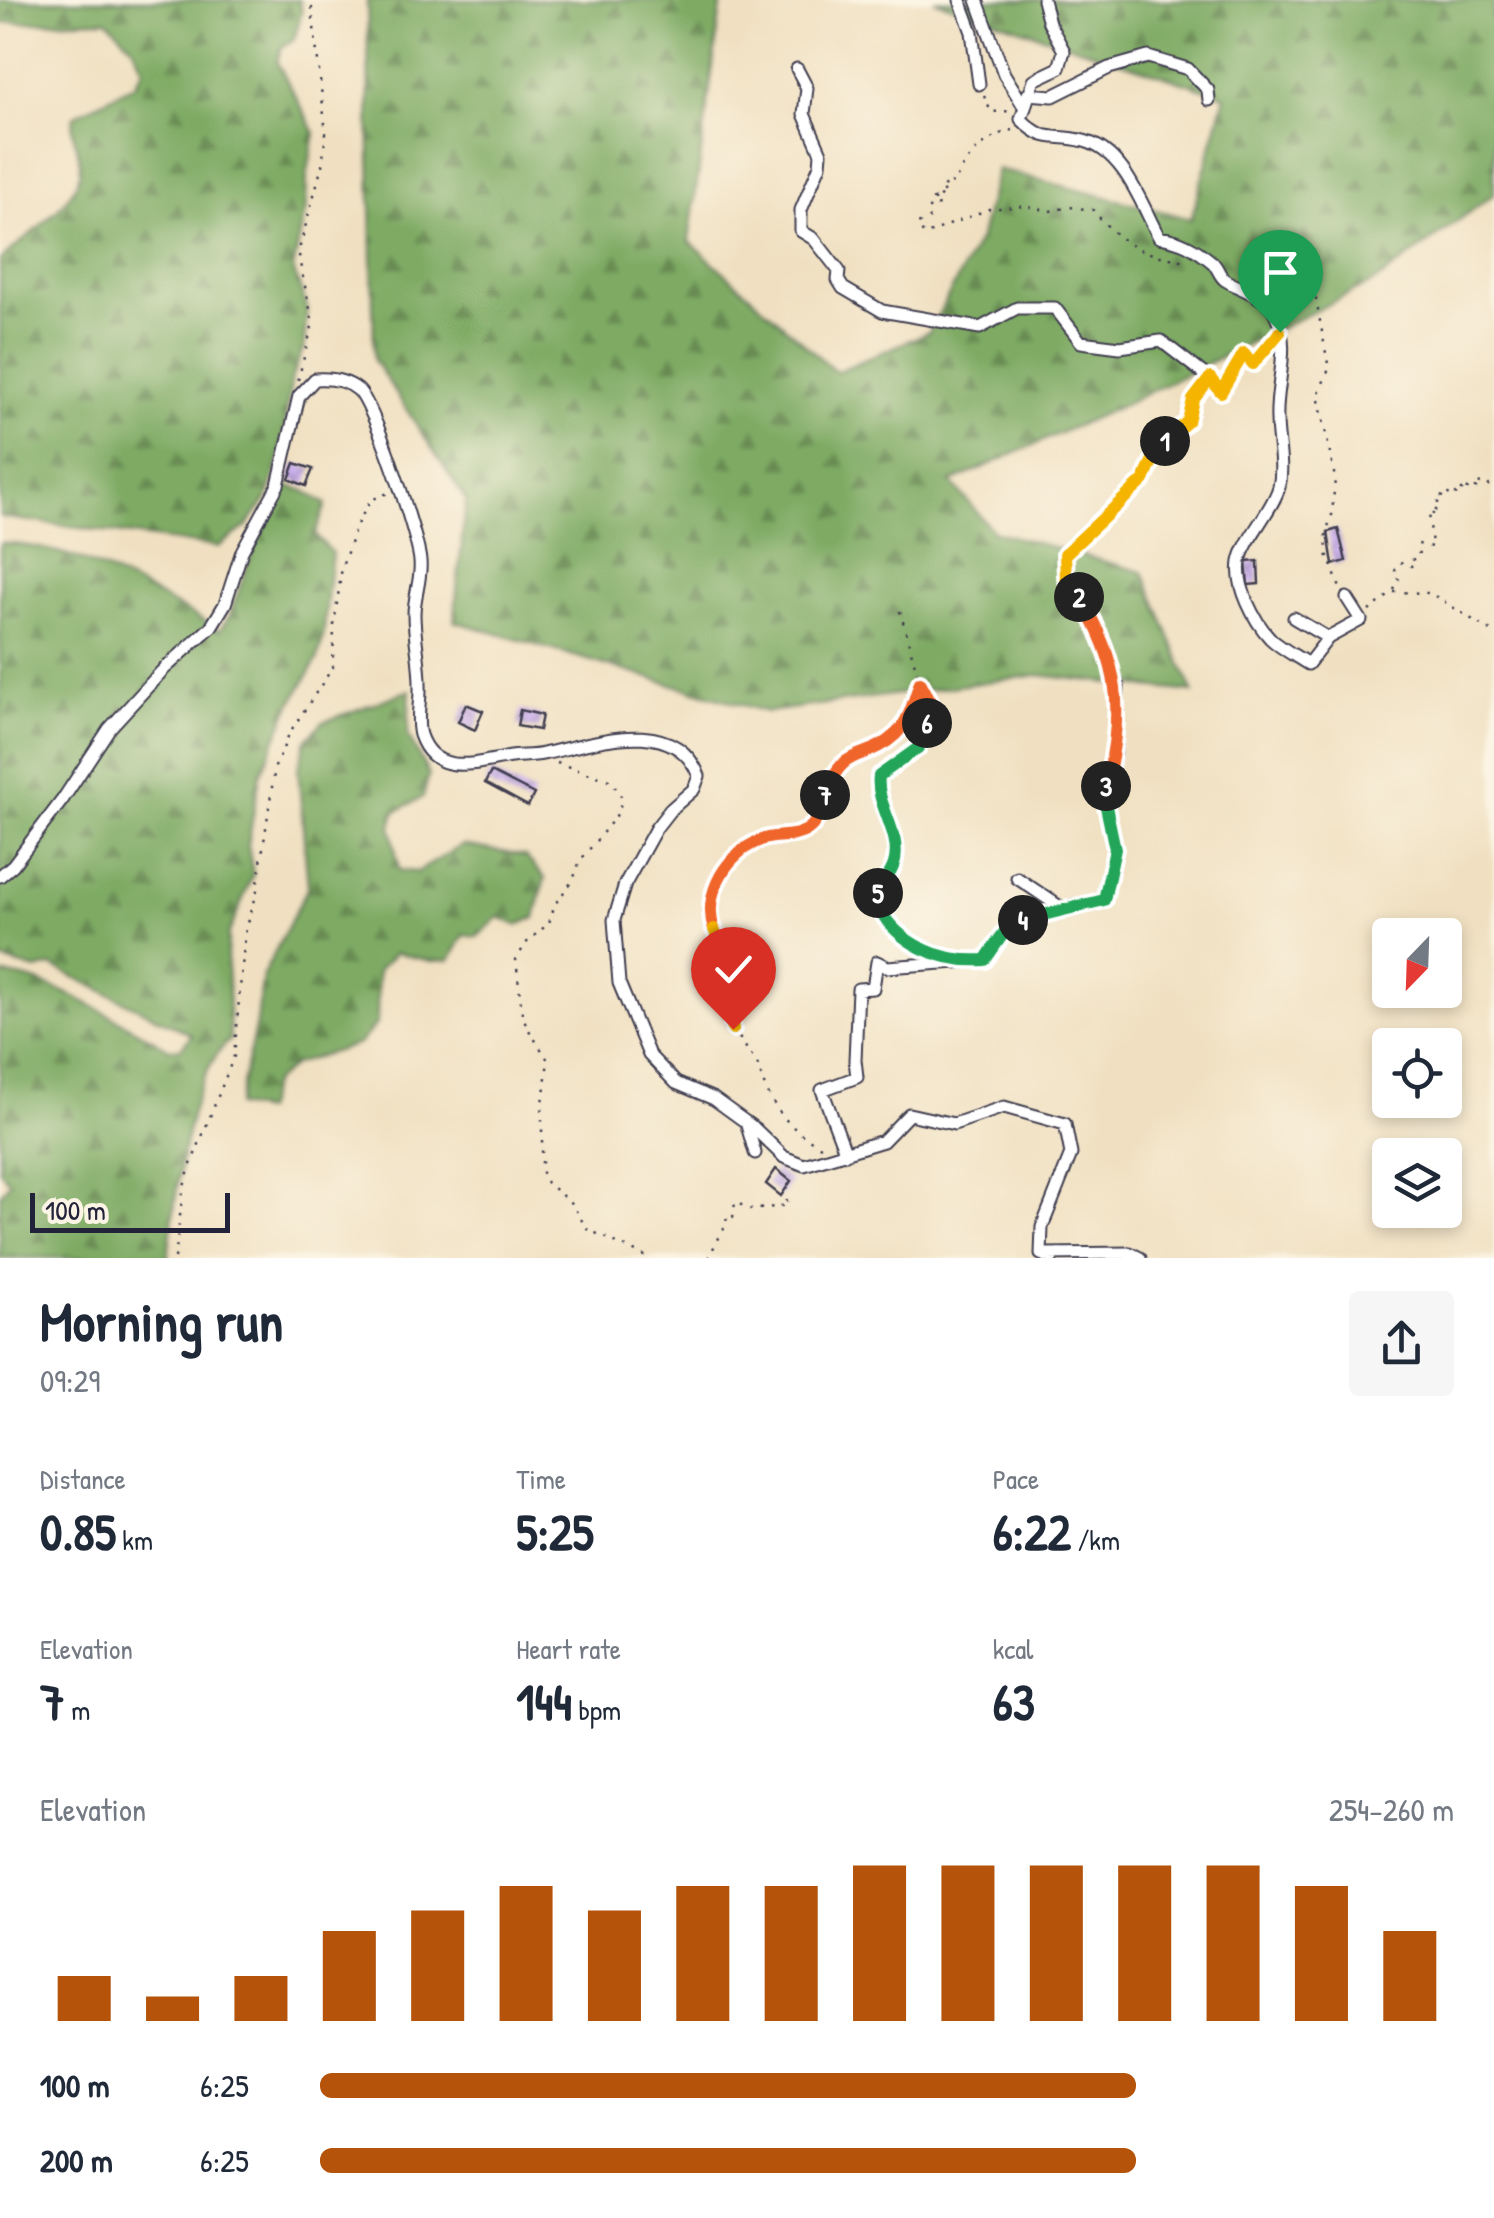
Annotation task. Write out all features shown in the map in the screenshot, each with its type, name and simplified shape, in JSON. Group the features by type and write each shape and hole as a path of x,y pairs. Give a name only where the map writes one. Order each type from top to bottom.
{"street":[{"path":"960,0 972,32 979,84"},
{"path":"978,0 1004,74 1036,135 1088,141 1118,162 1159,237 1185,241 1214,264 1222,278 1274,310 1284,367 1276,416 1279,487 1240,560 1242,582 1251,611 1271,639 1308,664 1328,638 1361,620 1347,598"},
{"path":"1023,114 1034,80 1059,68 1064,51 1049,22 1044,0"},
{"path":"1028,94 1052,96 1109,68 1148,57 1188,69 1208,90 1209,100"},
{"path":"797,69 807,88 804,114 820,153 820,165 801,210 801,231 814,239 832,261 839,271 842,288 882,311 980,328 1017,308 1055,308 1080,342 1120,347 1161,341 1210,378 1221,392 1244,353 1253,364 1280,332"},
{"path":"0,876 53,812 109,729 211,627 225,604 242,551 278,485 302,391 315,379 329,378 357,389 367,401 401,489 421,563 414,610 420,688 418,721 425,744 436,758 451,766 537,756 616,737 648,738 682,750 694,765 699,776 694,789 656,828 625,884 614,920 618,982 649,1055 676,1082 714,1099 784,1157 804,1165 882,1142 908,1114 954,1124 1004,1108 1064,1124 1071,1154 1042,1227 1046,1256 1130,1253 1140,1258"},
{"path":"846,1154 822,1090 857,1077 858,989 872,988 876,962 887,967 985,960 1010,924 1104,900 1115,849 1104,797 1114,752 1118,686 1095,622 1066,578 1065,554 1144,480 1158,448 1188,421 1193,400 1210,378"},
{"path":"1294,618 1328,638"},
{"path":"1017,878 1064,909"},
{"path":"746,1122 755,1153"}],"path":[{"path":"302,391 298,377 312,338 313,323 299,260 300,246 322,166 326,134 311,0"},
{"path":"979,84 991,112 1009,110 1023,114 1016,130 1000,132 988,140 958,174 955,183 943,185 948,190 937,194 942,198 933,200 939,205 929,207 930,218 918,224 924,234 989,209 1025,206 1050,212 1070,206 1092,210 1114,236 1143,254 1195,262"},
{"path":"1238,285 1314,289 1329,369 1318,395 1335,478 1332,515 1326,533 1327,554 1347,598 1370,611 1393,592 1400,562 1414,564 1411,560 1419,557 1418,544 1432,547 1429,512 1433,514 1432,508 1438,510 1443,492 1456,497 1462,494 1462,486 1472,492 1476,482 1487,486 1494,481"},
{"path":"175,1258 183,1190 234,1056 245,933 256,896 275,767 290,732 333,667 342,567 356,526 371,500 401,489"},
{"path":"1393,592 1430,593 1494,633"},
{"path":"900,611 920,682 930,700 930,712 923,736 910,755 879,776 879,794 896,857 877,896 877,905 899,935 933,953"},
{"path":"830,1159 827,1150 802,1136 773,1103 757,1064 733,1029 728,1000 730,972 711,920 711,901 734,857 760,840 796,835 810,828 840,766 856,753 878,746 898,732 920,682"},
{"path":"537,756 609,780 620,792 622,801 616,816 580,862 573,880 555,904 549,923 516,959 522,1013 548,1060 542,1112 542,1173 547,1183 572,1204 587,1229 649,1258"},
{"path":"708,1258 726,1218 734,1216 735,1202 752,1210 788,1205 786,1198"}],"green space":[{"path":"0,0 299,0 302,12 294,39 281,48 277,62 315,133 293,269 307,307 304,347 292,376 280,457 268,497 247,526 218,547 0,517 0,260 58,209 75,186 80,167 74,116 135,84 143,69 133,47 107,20 0,23"},
{"path":"367,0 722,0 689,241 836,372 929,332 980,237 997,169 1191,219 1225,96 934,0 1494,0 1494,194 1378,280 1123,405 951,482 993,531 1143,572 1193,692 1038,675 767,712 454,621 466,500 374,360"},
{"path":"289,486 326,504 315,535 332,553 323,638 317,660 290,706 260,775 248,845 253,874 229,933 230,1040 215,1057 193,1110 179,1174 168,1258 0,1258 0,1194 10,1182 0,1171 0,975 64,992 170,1049 181,1048 192,1035 52,966 36,970 0,959 0,543 46,549 85,561 219,631 230,615 260,529"},
{"path":"410,690 408,735 429,775 423,797 395,812 391,826 399,870 417,872 463,845 525,856 545,878 535,918 517,925 499,917 477,937 464,935 450,960 431,961 395,953 378,970 377,1023 359,1044 295,1064 273,1082 264,1111 237,1106 263,975 308,887 298,769 306,740 323,722"}],"building":[{"path":"295,463 313,469 306,486 289,479"},
{"path":"1338,529 1346,561 1333,565 1328,532"},
{"path":"1258,561 1259,584 1248,585 1246,562"},
{"path":"466,704 483,711 475,730 458,722"},
{"path":"520,710 542,715 539,730 517,726"},
{"path":"491,772 534,794 528,806 485,783"},
{"path":"776,1169 791,1181 781,1196 766,1184"}],"route":[{"path":"733,1029 728,1000 729,966 710,911 712,893 719,880 734,857 760,840 796,835 810,828 840,766 847,758 878,746 898,732 920,682 930,700 930,712 918,748 879,776 879,794 896,857 877,896 883,917 899,935 921,949 945,957 985,960 1010,924 1104,900 1115,849 1104,797 1114,752 1118,686 1095,622 1066,578 1065,554 1144,480 1158,448 1188,421 1193,400 1210,378 1221,392 1244,353 1253,364 1280,332"}]}
